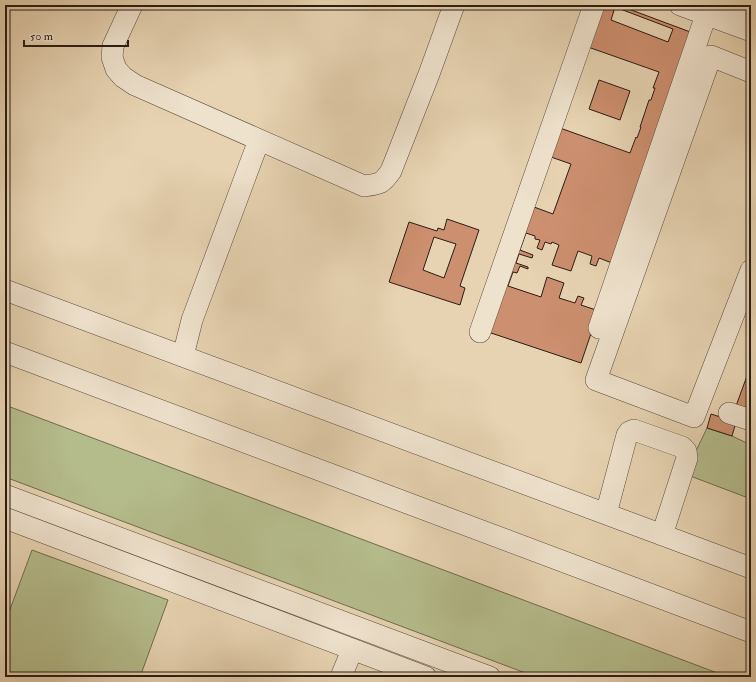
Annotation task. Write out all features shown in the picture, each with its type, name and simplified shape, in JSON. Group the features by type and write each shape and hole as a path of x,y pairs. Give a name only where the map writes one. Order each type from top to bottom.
{"street":[{"path":"132,5 113,46 112,57 116,69 123,77 135,85 364,186 376,184 384,180 391,171 454,5"},
{"path":"480,332 594,5"},
{"path":"680,5 751,31"},
{"path":"733,5 751,12"},
{"path":"586,367 706,15"},
{"path":"751,72 712,56 596,380 694,417 751,270"},
{"path":"183,356 192,320 259,140"},
{"path":"5,290 751,568"},
{"path":"5,352 751,632"},
{"path":"729,412 751,420"},
{"path":"606,514 629,432 634,430 682,447 686,451 687,458 662,535"},
{"path":"5,495 490,677"},
{"path":"5,518 426,677"},
{"path":"341,677 352,650"}],"green space":[{"path":"5,405 728,677 536,677 5,477"},
{"path":"707,428 732,436 751,445 751,499 685,474"},
{"path":"32,550 168,600 140,677 5,677 5,623"}],"building":[{"path":"599,5 618,5 693,33 581,363 485,331"},
{"path":"615,7 673,29 668,42 611,20"},
{"path":"588,47 659,72 653,88 655,88 651,100 649,100 641,127 630,153 560,128","holes":["599,80 630,91 620,120 589,109"]},
{"path":"551,157 571,164 553,214 534,207"},
{"path":"447,219 479,230 460,286 465,288 460,305 389,282 409,222 437,231 438,228 444,230","holes":["434,237 456,244 444,278 423,270"]},
{"path":"526,233 535,236 535,239 540,240 537,248 542,250 545,242 551,244 552,242 559,245 552,265 571,271 578,251 592,256 590,264 596,266 599,258 612,263 596,310 581,305 584,298 578,296 575,303 559,298 564,283 547,277 541,297 508,286 513,272 517,273 520,266 528,269 528,267 516,263 519,254 532,258 533,255 520,250"},
{"path":"751,365 751,412 736,406"},
{"path":"711,414 736,422 732,436 707,428"}]}
